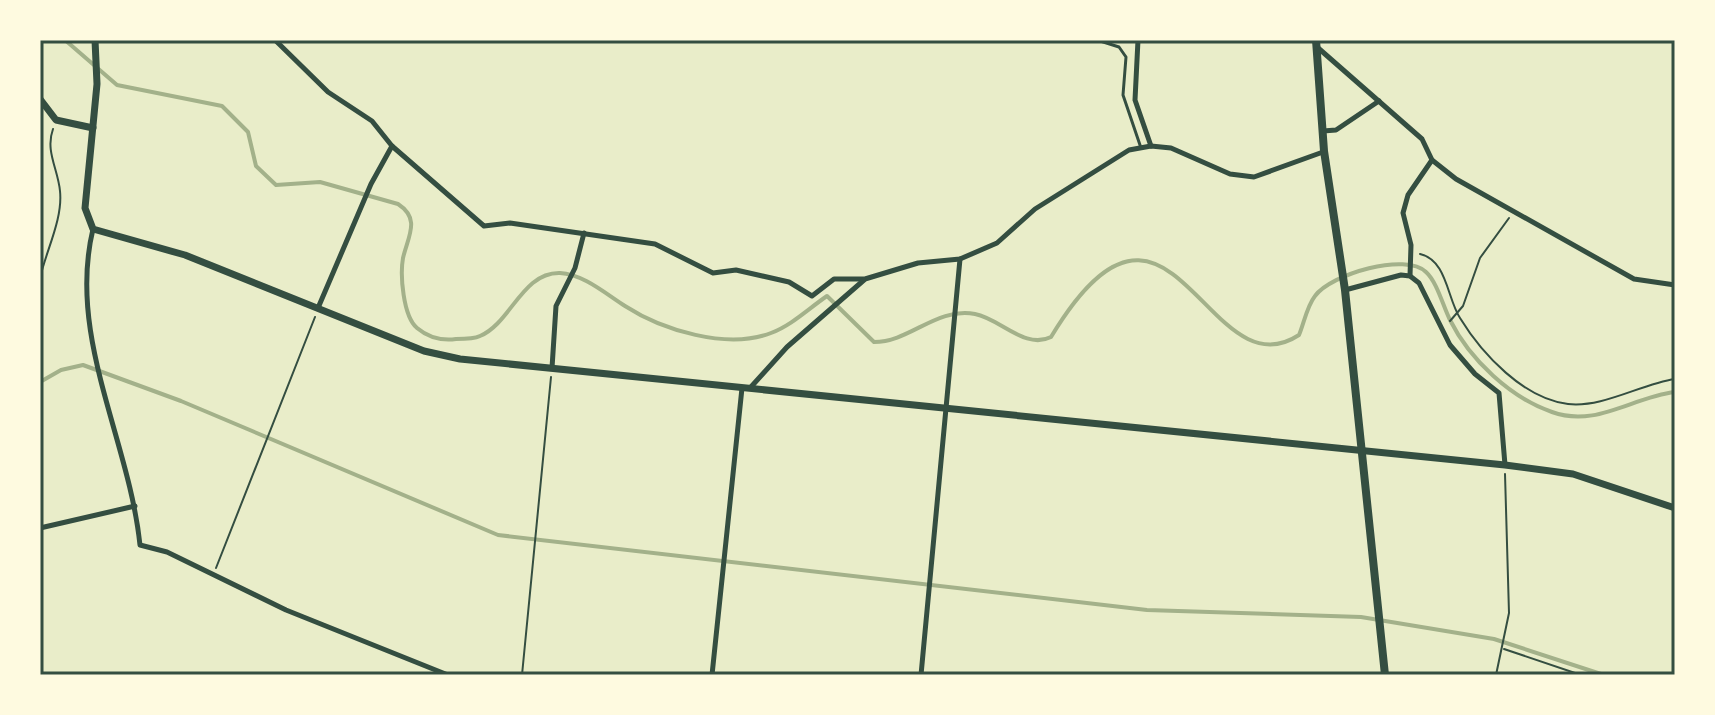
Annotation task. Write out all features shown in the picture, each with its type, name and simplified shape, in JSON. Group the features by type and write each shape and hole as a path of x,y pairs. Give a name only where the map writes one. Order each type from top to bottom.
{"main road":[{"path":"1316,43 1324,151 1345,290 1385,675"}],"street":[{"path":"95,40 97,84 85,208 93,229 85,286 93,351 135,506 140,545 167,552 286,610 448,675"},
{"path":"275,40 328,92 372,121 392,146 484,226 510,223 655,244 713,273 736,270 789,282 812,296 834,279 865,279 918,263 960,259 997,243 1035,209 1105,163 1141,148 1151,146 1193,156 1230,174 1254,177 1324,151"},
{"path":"1138,40 1135,100 1151,146"},
{"path":"1316,43 1422,139 1432,160 1456,179 1634,279 1675,285"},
{"path":"40,99 56,120 93,128"},
{"path":"1323,131 1336,130 1379,101"},
{"path":"318,308 371,184 392,146"},
{"path":"1410,276 1411,253 1403,213 1408,195 1432,160"},
{"path":"93,229 185,255 424,351 460,359 1505,465 1586,478 1675,508"},
{"path":"552,368 556,306 575,268 584,233"},
{"path":"921,675 960,259"},
{"path":"1345,290 1410,276"},
{"path":"1410,276 1419,283 1450,345 1475,374 1499,393 1505,465"},
{"path":"712,675 746,388 787,347 865,279"},
{"path":"40,528 135,506"}],"lane":[{"path":"1097,40 1119,47 1126,57 1123,95 1141,148"}],"path":[{"path":"40,278 61,192 48,141 56,120"},
{"path":"1458,316 1480,258 1515,211"},
{"path":"1411,253 1424,254 1435,262 1458,316 1484,351 1532,391 1559,401 1585,403 1675,379"},
{"path":"214,573 318,308"},
{"path":"522,675 552,368"},
{"path":"1496,675 1504,649 1509,565 1505,465"},
{"path":"1504,649 1581,675"}],"waterway":[{"path":"65,40 117,85 222,106 248,132 256,166 276,185 320,182 398,204 411,222 402,265 408,314 417,328 435,338 451,340 480,336 491,330 536,281 560,273 586,281 657,323 715,338 754,338 771,333 827,296 874,342 887,341 948,315 961,313 985,317 1022,337 1041,340 1051,337 1092,282 1127,261 1158,265 1185,284 1238,333 1267,344 1299,335 1312,300 1336,280 1369,268 1402,264 1416,266 1430,276 1458,335 1480,363 1507,387 1537,406 1568,416 1584,416 1675,392"},
{"path":"40,382 61,370 83,365 181,401 498,535 1147,610 1361,617 1494,639 1604,675"}]}
